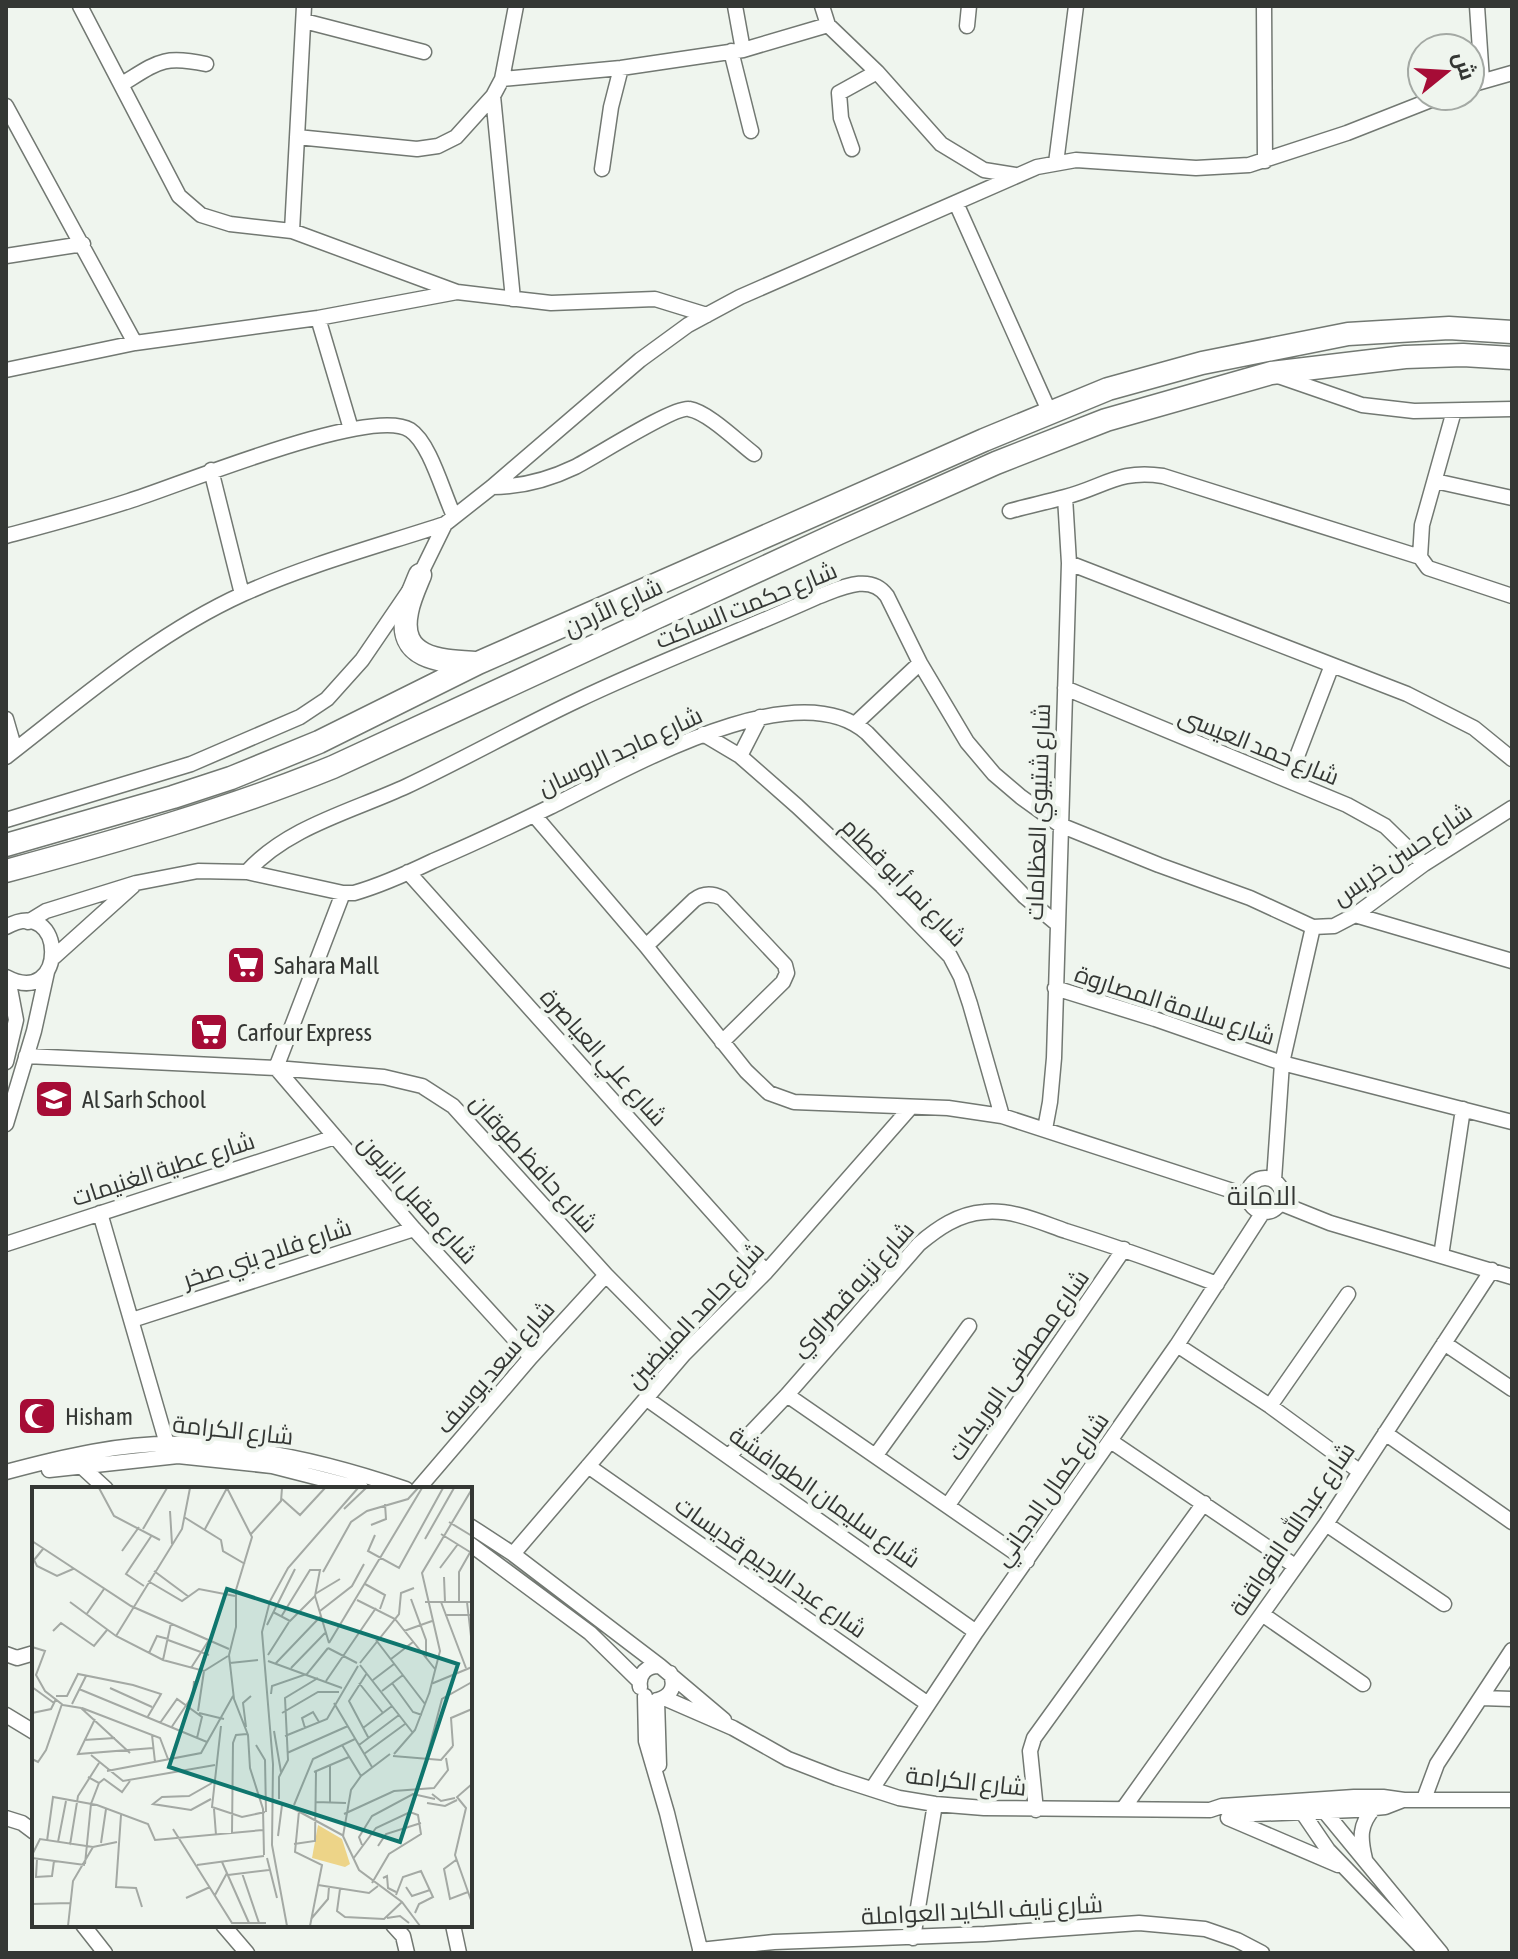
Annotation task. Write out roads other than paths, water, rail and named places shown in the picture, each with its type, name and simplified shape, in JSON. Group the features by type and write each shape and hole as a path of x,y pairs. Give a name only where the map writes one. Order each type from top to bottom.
{"highway":[{"name":"شارع الأردن","path":"6,845 231,778 319,742 478,663 1108,389 1235,356 1320,339 1381,331 1449,328 1512,332"},
{"name":"شارع الأردن","path":"6,871 156,830 287,785 996,463 1106,420 1271,373 1405,357 1463,355 1512,358"},
{"path":"420,575 406,613 406,626 414,647 423,655 439,661 478,663"}],"street":[{"path":"80,6 179,196 201,215 230,224 292,231 457,292 577,303 655,299 707,315"},
{"path":"297,137 405,149 429,148 456,137 493,96 502,79 516,6"},
{"path":"735,6 737,50 751,131"},
{"path":"822,6 828,25 877,72 949,150 984,170 1015,175"},
{"path":"967,26 969,6"},
{"path":"1056,163 1076,6"},
{"path":"1264,6 1265,161"},
{"path":"1477,6 1477,32"},
{"path":"292,231 304,14 424,52"},
{"path":"502,79 621,68 737,50 828,25"},
{"path":"122,84 167,59 206,64"},
{"path":"602,169 611,107 621,68"},
{"path":"852,149 841,118 839,93 877,72"},
{"path":"1486,80 1512,73"},
{"path":"493,96 513,299"},
{"path":"6,106 135,343"},
{"path":"10,754 147,650 242,594 450,520 640,360 707,315 758,289 1015,175 1056,163 1093,161 1217,168 1249,165 1406,110"},
{"path":"956,203 1050,413"},
{"path":"6,256 83,244"},
{"path":"6,370 135,343 318,318 457,292"},
{"path":"318,318 351,429"},
{"path":"1271,373 1362,405 1414,411 1512,409"},
{"path":"492,487 529,485 573,467 679,409 697,411 754,454"},
{"path":"1454,411 1422,525 1420,557 1428,568 1512,596"},
{"path":"6,536 132,500 211,470 351,429 393,425 412,431 425,447 450,520 420,575 362,660 327,699 300,717 191,764 6,820"},
{"path":"211,470 242,594"},
{"path":"1010,511 1065,497 1135,473 1163,476 1420,557"},
{"path":"1435,481 1512,498"},
{"name":"شارع شتيوي العظامات","path":"1045,1129 1052,1085 1069,563 1065,497"},
{"path":"1069,563 1440,708 1474,728 1512,759"},
{"name":"شارع حكمت الساكت","path":"247,872 259,858 282,842 409,785 577,701 679,654 841,588 866,583 882,589 920,663 967,742 994,774 1060,825 1250,898 1313,927"},
{"path":"920,663 856,723 1025,897 1056,923"},
{"path":"1288,780 1332,665"},
{"name":"شارع حمد العيسى","path":"1065,688 1347,805 1385,826 1424,864"},
{"name":"شارع ماجد الروسان","path":"6,927 136,883 198,871 247,872 343,893 370,889 703,734 760,717 822,713 856,723"},
{"path":"740,756 760,717"},
{"path":"6,719 10,754"},
{"name":"شارع نمر أبو قطام","path":"703,734 740,756 882,886 950,956 970,1004 1002,1116"},
{"name":"شارع حسن خريس","path":"1313,927 1334,926 1355,915 1424,864 1512,808"},
{"path":"534,815 760,1086 780,1098 814,1103 948,1108 1002,1116 1248,1196"},
{"name":"شارع علي العياصرة","path":"408,872 766,1272"},
{"path":"6,1124 47,972 54,957 136,883"},
{"path":"276,1068 343,893"},
{"path":"646,946 694,900 712,895 722,898 785,965 787,973 783,982 722,1042"},
{"path":"1355,915 1512,961"},
{"path":"28,922 37,925 51,938 54,957"},
{"path":"1268,1179 1282,1063 1313,927"},
{"path":"6,1062 16,1020 7,977 28,982 47,972"},
{"name":"شارع سلامة المصاروة","path":"1055,988 1282,1063 1512,1122"},
{"name":"شارع حافظ طوقان","path":"26,1056 276,1068 384,1077 422,1086 453,1106 606,1275 684,1354"},
{"name":"شارع مقبل الزبون","path":"276,1068 414,1229 531,1357"},
{"name":"شارع حامد المبيضين","path":"513,1554 684,1354 766,1272 911,1107"},
{"path":"1441,1256 1463,1109"},
{"name":"شارع عطية الغنيمات","path":"6,1244 335,1137"},
{"path":"1268,1179 1282,1190 1280,1203 1275,1209 1263,1212 1254,1208 1248,1196 1250,1187 1268,1179"},
{"path":"1280,1203 1330,1223 1512,1277"},
{"name":"شارع نزيه قصراوي","path":"729,1456 787,1395 919,1244 939,1227 962,1217 981,1212 1009,1213 1124,1249 1217,1284"},
{"name":"شارع كمال الدجاني","path":"872,1789 976,1632 1112,1442 1263,1212"},
{"path":"100,1213 167,1444"},
{"name":"شارع فلاح بني صخر","path":"132,1320 414,1229"},
{"name":"شارع مصطفى الوريكات","path":"948,1505 1124,1249"},
{"name":"شارع عبدالله القواقنة","path":"1123,1809 1326,1524 1492,1270"},
{"name":"شارع سعد يوسف","path":"420,1487 606,1275"},
{"path":"1270,1406 1348,1294"},
{"path":"876,1455 969,1326"},
{"path":"1444,1343 1512,1389"},
{"path":"1177,1345 1270,1406 1359,1471"},
{"path":"787,1395 1027,1561"},
{"name":"شارع سليمان الطوافشة","path":"647,1399 976,1632"},
{"path":"1385,1433 1512,1522"},
{"path":"1112,1442 1295,1566"},
{"name":"شارع الكرامة","path":"6,1472 167,1444 234,1447 280,1454 400,1487"},
{"name":"شارع الكرامة","path":"6,1481 79,1461 178,1456 231,1460 321,1477 355,1487"},
{"path":"79,1461 104,1487"},
{"name":"شارع عبد الرحيم قديسات","path":"588,1466 928,1704"},
{"path":"1036,1810 1030,1751 1034,1738 1204,1503"},
{"path":"1326,1524 1444,1604"},
{"name":"شارع الكرامة","path":"472,1527 513,1554 665,1669 733,1728"},
{"name":"شارع الكرامة","path":"472,1545 590,1633 651,1694 733,1728 788,1759 899,1798 935,1804 1036,1810 1216,1812 1222,1806 1374,1808 1404,1800"},
{"path":"1262,1614 1363,1684"},
{"path":"1424,1799 1437,1764 1512,1650"},
{"path":"6,1654 17,1658 32,1654"},
{"path":"651,1694 673,1687 665,1669 646,1668 651,1694 646,1741 700,1952"},
{"path":"1481,1698 1512,1699"},
{"path":"6,1715 32,1731"},
{"name":"شارع الكرامة","path":"1320,1806 1354,1797 1512,1800"},
{"path":"913,1938 935,1804"},
{"path":"1320,1806 1441,1953"},
{"path":"1300,1808 1316,1835 1342,1866 1427,1953"},
{"path":"1365,1859 1360,1831 1374,1808"},
{"path":"1216,1812 1342,1866"},
{"path":"6,1818 22,1823 32,1830"},
{"name":"شارع نايف الكايد العواملة","path":"700,1952 774,1942 913,1938 1139,1923 1205,1929 1262,1953"},
{"path":"85,1927 105,1953"},
{"path":"225,1927 247,1953"},
{"path":"395,1927 403,1936 407,1953"},
{"path":"453,1927 459,1953"}],"place":[{"name":"Sahara Mall","path":"246,965"},
{"name":"Carfour Express","path":"209,1032"},
{"name":"Al Sarh School","path":"54,1099"},
{"name":"Hisham","path":"37,1416"}],"district":[{"name":"الامانة","path":"1262,1196"}]}
